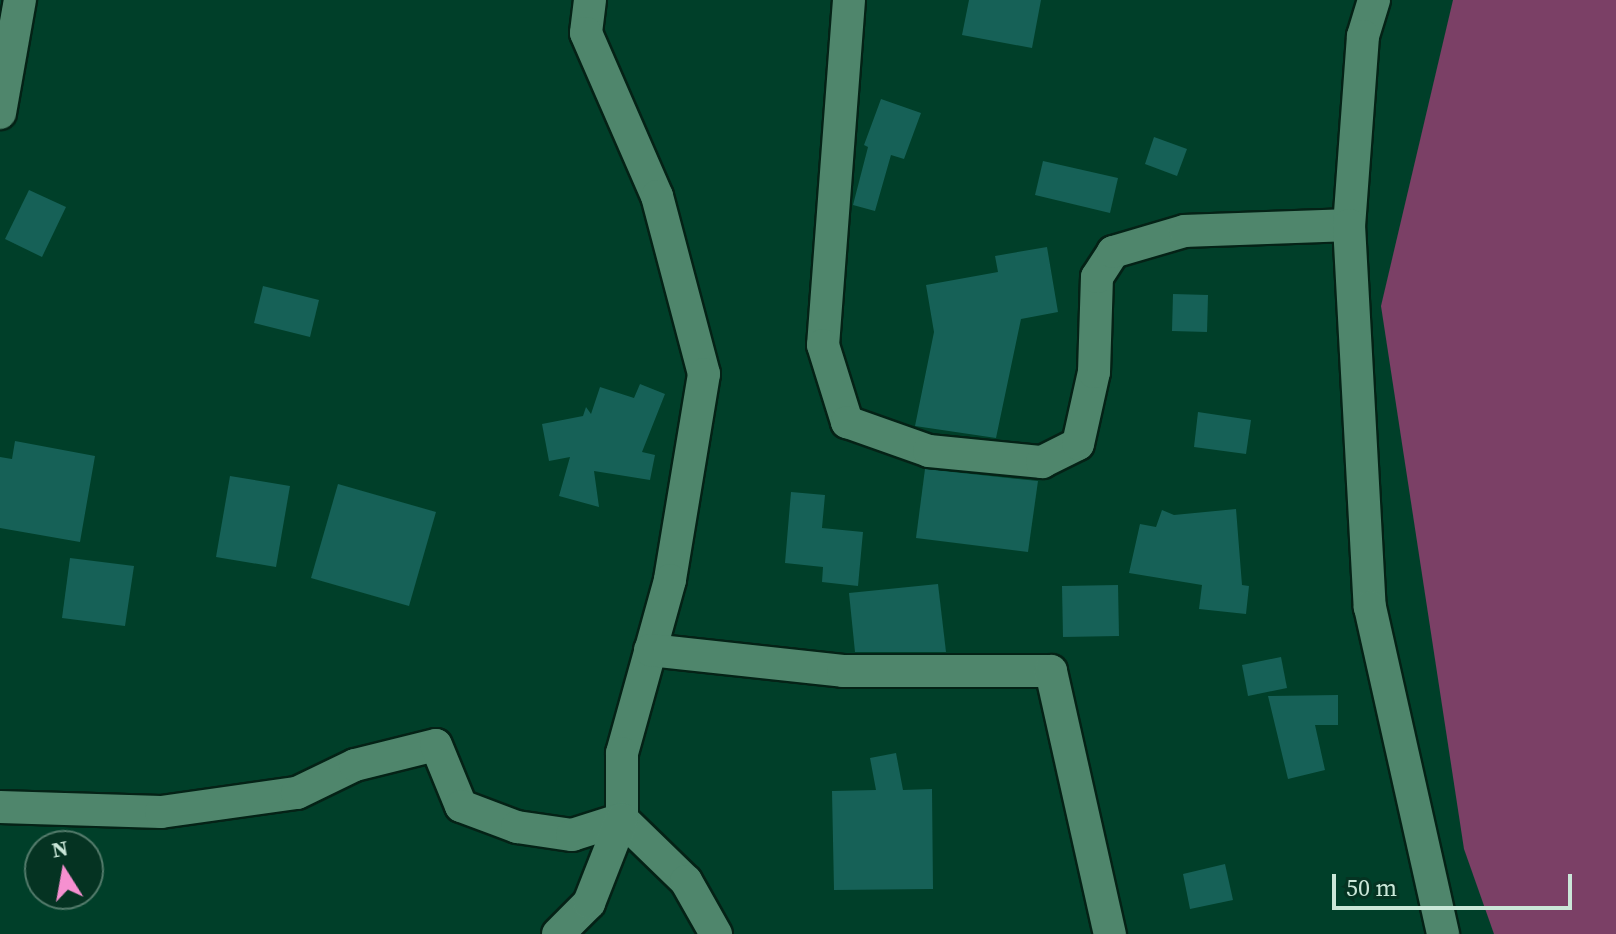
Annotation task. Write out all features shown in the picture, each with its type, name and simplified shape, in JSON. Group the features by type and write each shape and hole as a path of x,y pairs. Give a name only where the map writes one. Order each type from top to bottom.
{"street":[{"path":"0,113 20,0"},
{"path":"558,934 589,903 622,819 622,753 670,580 704,374 684,281 657,196 586,33 590,0"},
{"path":"849,0 823,345 847,422 929,451 1042,462 1078,444 1094,372 1097,277 1113,252 1185,231 1349,225"},
{"path":"1374,0 1363,36 1349,225 1370,607 1443,934"},
{"path":"650,650 843,671 1051,671 1110,934"},
{"path":"0,807 161,812 297,793 355,765 436,745 461,806 517,827 572,835 622,819"},
{"path":"622,819 686,881 716,934"}],"shaded area":[{"path":"1453,0 1616,0 1616,934 1494,934 1464,849 1381,306"}],"building":[{"path":"969,0 1041,0 1032,48 962,35"},
{"path":"881,99 921,113 904,159 891,155 875,211 853,205 868,147 864,145"},
{"path":"1154,137 1187,149 1177,176 1145,164"},
{"path":"1043,161 1118,178 1110,213 1035,195"},
{"path":"29,190 66,207 42,257 5,239"},
{"path":"1047,247 1058,312 1021,319 996,438 915,426 934,332 926,285 998,272 995,256"},
{"path":"263,286 319,300 310,337 254,323"},
{"path":"1173,294 1208,295 1207,332 1172,331"},
{"path":"640,384 665,394 642,452 655,455 650,480 594,471 599,507 559,496 570,457 549,461 542,424 583,416 586,407 591,414 600,387 634,398"},
{"path":"1198,412 1251,420 1246,454 1194,447"},
{"path":"15,441 95,456 80,542 0,528 0,457 12,459"},
{"path":"925,469 1038,481 1028,552 916,538"},
{"path":"230,476 290,486 276,567 216,557"},
{"path":"338,484 436,512 409,606 311,578"},
{"path":"791,492 825,495 822,528 863,532 858,586 822,582 823,567 785,563"},
{"path":"1236,509 1242,585 1249,586 1246,614 1199,609 1202,585 1129,573 1140,524 1156,527 1162,510 1174,515"},
{"path":"70,558 134,566 125,626 62,618"},
{"path":"938,584 946,652 855,652 849,593"},
{"path":"1118,585 1119,636 1063,637 1062,586"},
{"path":"1281,657 1287,688 1248,696 1242,665"},
{"path":"1338,695 1338,725 1315,725 1325,770 1288,779 1268,696"},
{"path":"896,753 903,790 932,789 933,889 834,890 832,791 876,790 870,758"},
{"path":"1225,864 1233,900 1190,909 1183,874"}]}
